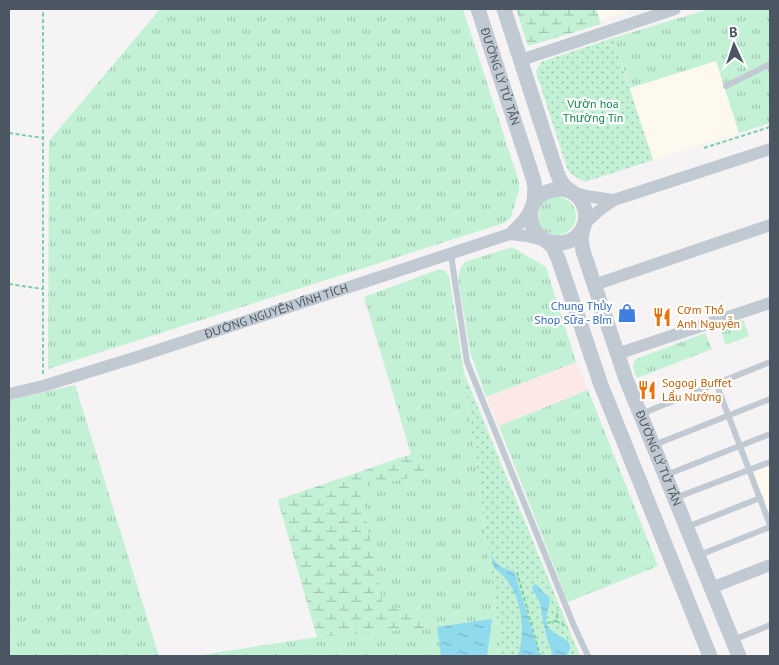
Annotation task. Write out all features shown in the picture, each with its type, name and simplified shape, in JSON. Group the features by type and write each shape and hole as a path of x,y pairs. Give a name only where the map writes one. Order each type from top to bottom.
{"street":[{"name":"ĐƯỜNG LÝ TỬ TẤN","path":"478,9 533,178 535,187 534,203"},
{"name":"ĐƯỜNG LÝ TỬ TẤN","path":"504,9 558,175 564,186 572,192"},
{"path":"521,60 675,9"},
{"path":"510,234 527,236 556,244 566,243 574,239 581,232 597,211 614,200 770,149"},
{"path":"510,234 524,219 540,196 547,191 564,189 586,196 614,200"},
{"path":"572,192 583,205 586,214 584,226"},
{"path":"534,203 530,219 533,228 539,236 547,241"},
{"path":"594,285 770,225"},
{"name":"ĐƯỜNG LÝ TỬ TẤN","path":"584,226 581,239 582,251 617,354 738,656"},
{"name":"ĐƯỜNG NGUYỄN VĨNH TÍCH","path":"9,394 43,386 137,357 510,234"},
{"name":"ĐƯỜNG LÝ TỬ TẤN","path":"547,241 558,258 601,385 710,656"},
{"path":"617,354 770,304"},
{"path":"711,588 770,565"},
{"path":"679,580 704,570"}],"lane":[{"path":"726,86 770,64"},
{"path":"451,255 467,362 588,656"},
{"path":"640,414 770,362"},
{"path":"698,556 770,526 716,384"},
{"path":"653,445 770,400"},
{"path":"665,475 770,434"},
{"path":"674,498 770,462"},
{"path":"686,528 760,498"},
{"path":"732,640 770,625"}],"path":[{"path":"43,9 43,386"},
{"path":"704,148 770,127"},
{"path":"9,133 43,138"},
{"path":"9,284 43,289"},
{"path":"517,572 540,656"},
{"path":"547,623 556,620 558,609 565,602"}],"shaded area":[{"path":"596,9 637,9 600,20"},
{"path":"717,61 739,133 653,160 630,88"},
{"path":"576,362 588,390 499,426 486,397"},
{"path":"770,462 770,525 749,470"}],"green space":[{"path":"160,9 463,9 519,182 519,190 511,217 504,223 48,369 49,141"},
{"path":"516,9 596,9 601,24 528,46"},
{"path":"709,9 770,9 770,123 739,133 716,61 630,88 613,38"},
{"name":"Vườn hoa Thường Tín","path":"613,38 653,160 585,182 572,175 567,168 536,72 541,62"},
{"path":"557,197 571,202 576,216 571,230 557,235 543,230 538,216 543,202"},
{"path":"512,247 546,267 576,362 486,397 470,352 458,276 465,262"},
{"path":"437,270 445,271 449,276 502,656 195,656 317,637 278,500 411,454 364,297"},
{"path":"743,320 749,336 726,345 720,329"},
{"path":"705,333 712,349 637,378 633,366 636,359"},
{"path":"464,373 580,656 502,656"},
{"path":"75,385 159,656 9,656 9,400"},
{"path":"588,390 658,566 568,602 499,426"},
{"path":"412,454 428,474 360,488 383,606 400,608 431,628 317,637 278,500"}],"water":[{"path":"491,554 500,566 514,571 540,656 518,656 522,633 520,608 510,585 494,568"},
{"path":"535,584 550,600 546,620 549,628 569,642 570,650 566,656 553,656 547,638 540,603 532,588"},
{"path":"492,619 487,656 441,656 437,627"}],"place":[{"name":"Chung Thủy Shop Sữa - Bỉm","path":"627,313"},
{"name":"Cơm Thố Anh Nguyễn","path":"662,317"},
{"name":"Sogogi Buffet Lẩu Nướng","path":"647,390"}]}
